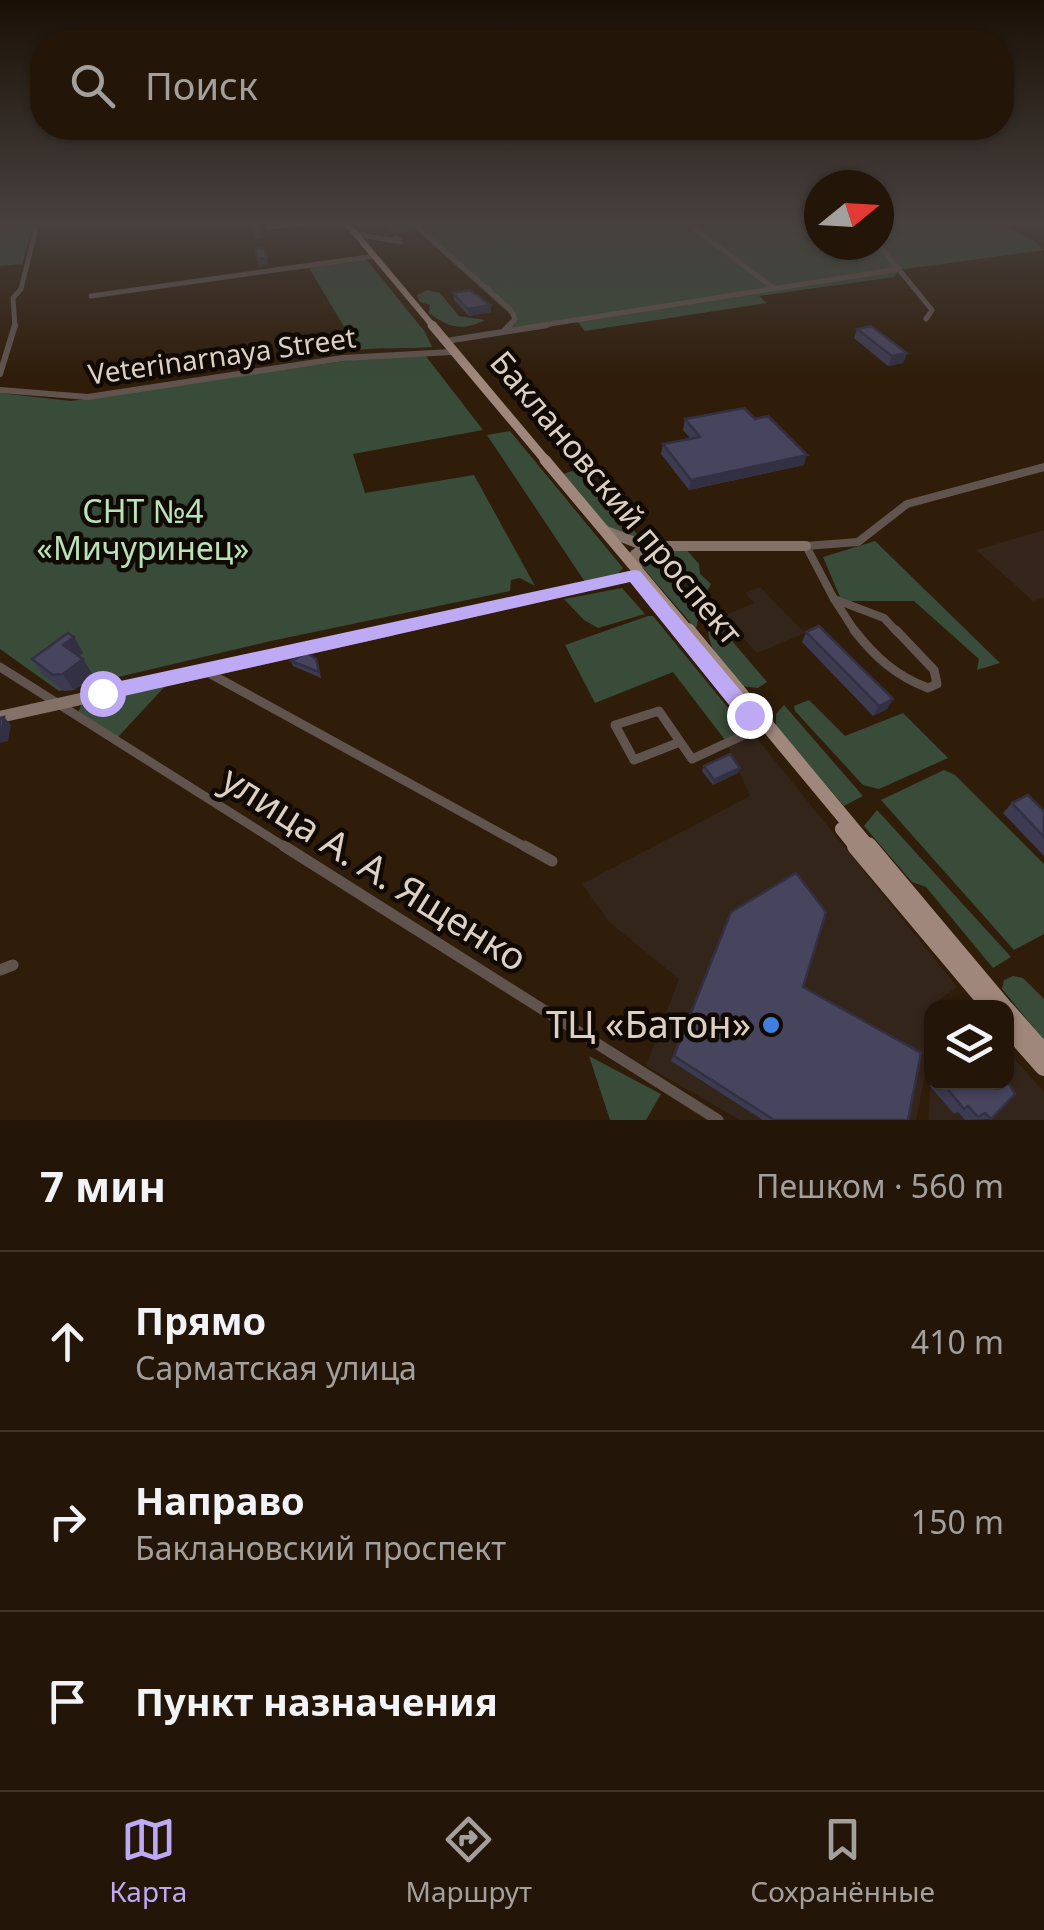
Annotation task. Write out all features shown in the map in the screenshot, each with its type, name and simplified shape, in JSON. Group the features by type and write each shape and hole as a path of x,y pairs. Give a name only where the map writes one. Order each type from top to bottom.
{"main road":[{"name":"Баклановский проспект","path":"387,272 621,555"},
{"name":"Баклановский проспект","path":"451,348 978,983 988,1000"},
{"path":"601,528 644,546"},
{"path":"0,717 637,574 634,555 644,546"},
{"path":"621,555 644,546 806,546"},
{"name":"Баклановский проспект","path":"637,574 760,728 996,1000"},
{"name":"Баклановский проспект","path":"1014,1018 1044,1053"},
{"path":"1014,1033 1044,1067"}],"street":[{"path":"0,374 17,320 13,298 21,289 25,272"},
{"path":"91,296 258,272"},
{"path":"468,272 511,310 516,319 505,330"},
{"path":"753,272 775,289"},
{"name":"Veterinarnaya Street","path":"0,390 88,396 344,358 451,348 505,330 879,272"},
{"path":"902,272 932,310 926,318"},
{"path":"832,598 884,618 934,670 937,684 928,688 905,680 850,626 832,598 806,546 858,542 907,504 1044,467"},
{"name":"улица А. А. Ященко","path":"0,667 718,1120"},
{"path":"203,670 552,860"},
{"path":"680,742 634,760 615,724 659,710 692,759 760,728"}],"shaded area":[{"path":"1044,530 1044,598 1033,601 976,550"},
{"path":"760,587 805,633 757,653 723,616 754,603 745,593"},
{"path":"752,732 957,987 939,1000 924,1000 924,1079 916,1120 740,1120 646,1066 679,979 609,922 582,884 750,796 725,740"},
{"path":"1014,1058 1044,1092 1044,1120 928,1120 930,1090 1014,1090"}],"green space":[{"path":"312,272 377,272 425,332 432,347 358,350"},
{"path":"464,272 897,272 895,277 759,296 767,303 585,331 576,320 503,332 514,318"},
{"path":"427,290 440,293 459,316 485,320 462,327 443,322 429,313 430,305 420,302 417,295"},
{"name":"СНТ №4 «Мичуринец»","path":"425,355 483,430 353,454 365,493 474,475 535,586 520,578 511,580 510,591 59,691 0,649 0,393 71,401 372,357"},
{"path":"510,431 623,568 617,575 585,582 487,435"},
{"path":"582,468 641,539 608,528 563,474"},
{"path":"875,541 1000,663 977,670 979,659 914,601 849,601 840,597 823,557"},
{"path":"655,547 684,547 711,584 702,600"},
{"path":"652,550 701,606 696,629 638,562"},
{"path":"622,588 645,614 598,628 564,599"},
{"path":"653,616 747,731 725,740 673,672 595,703 565,645"},
{"path":"709,618 767,682 758,688 741,686 712,647"},
{"path":"169,682 118,737 78,713 82,703"},
{"path":"809,700 845,736 903,713 948,758 879,789 863,785 795,711 794,706"},
{"path":"784,705 863,796 844,806 776,726 776,714"},
{"path":"944,770 955,775 1044,864 1044,934 1014,950 881,800"},
{"path":"877,810 1011,957 993,968 926,887 912,882 864,826"},
{"path":"1013,976 1023,978 1044,999 1044,1040 1002,989 1004,980"},
{"path":"589,1056 661,1094 646,1120 610,1120"}],"building":[{"path":"470,290 490,305 468,309 453,293"},
{"path":"871,326 907,353 892,356 857,329"},
{"path":"744,408 755,419 768,416 807,455 691,480 663,444 700,437 685,419"},
{"path":"819,626 893,699 879,706 806,632"},
{"path":"68,633 74,637 63,645 83,659 63,674 53,675 32,659"},
{"path":"307,653 316,659 319,672 291,661"},
{"path":"730,754 740,768 714,780 704,766"},
{"path":"1028,795 1044,811 1044,837 1012,803"},
{"name":"ТЦ «Батон»","path":"796,873 826,912 803,987 921,1053 908,1120 774,1120 674,1056 731,912"},
{"path":"949,1090 1013,1090 1015,1094 991,1119 985,1113 978,1117 968,1106 964,1109"}],"place":[{"name":"ТЦ «Батон»","path":"771,1025"}],"route":[{"path":"102,693 634,576 749,715"}]}
